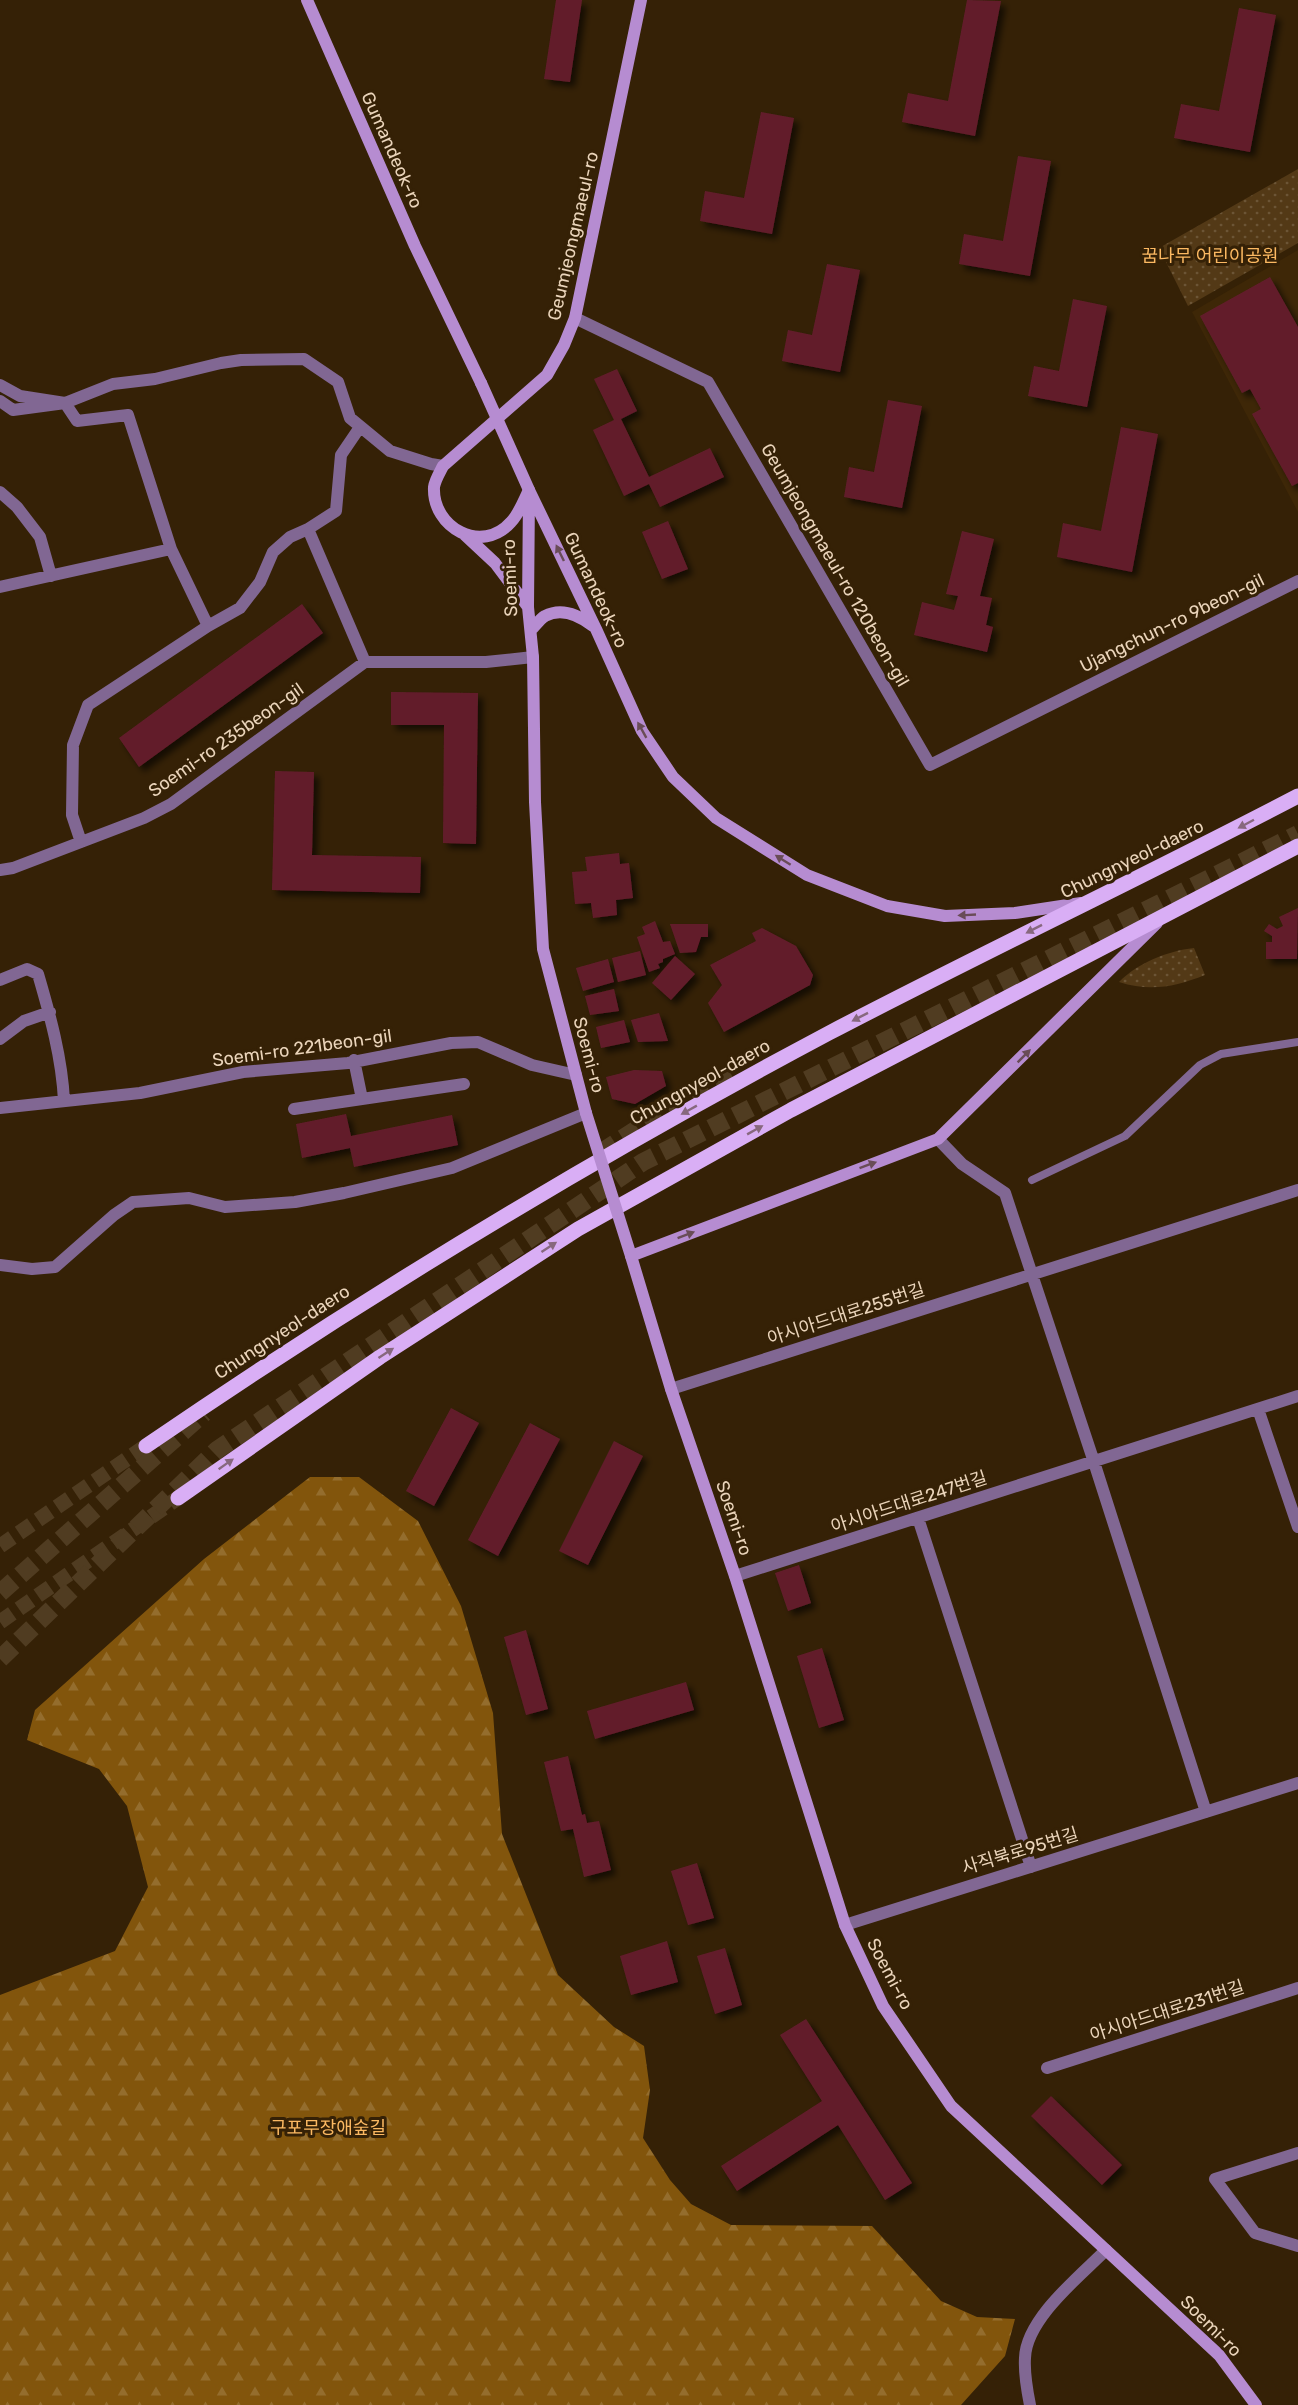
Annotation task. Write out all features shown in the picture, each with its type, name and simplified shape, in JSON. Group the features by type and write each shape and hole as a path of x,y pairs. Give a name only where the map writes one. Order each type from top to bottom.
{"main road":[{"name":"Gumandeok-ro","path":"307,0 415,246 642,731 672,777 716,818 807,875 887,906 945,916 1015,913 1088,902"},
{"name":"Geumjeongmaeul-ro","path":"443,466 547,375 564,345 575,318 641,0"},
{"path":"443,466 434,485 436,507 448,525 465,535 495,563 528,607"},
{"path":"465,535 481,537 500,531 512,522 529,490"},
{"name":"Soemi-ro","path":"529,490 528,607 533,657 535,802 543,949 586,1113 671,1389 735,1576 844,1925 883,2006 951,2106 1219,2355 1256,2405"},
{"path":"531,630 545,616 560,613 579,615 596,629"},
{"name":"Chungnyeol-daero","path":"146,1446 260,1368 433,1260 627,1144 829,1033 1298,796"},
{"path":"178,1498 380,1357 578,1229 791,1110 1298,846"},
{"path":"631,1256 938,1140 1167,914"}],"street":[{"name":"Geumjeongmaeul-ro 120beon-gil","path":"575,318 708,382 930,765 1062,697"},
{"path":"0,401 13,410 65,403 113,384 155,379 221,363 241,360 304,359 338,382 350,418 390,451 443,466"},
{"path":"0,385 20,396 65,403 77,421 128,416 171,549 208,626"},
{"path":"81,842 72,815 73,745 88,705 208,626 240,608 260,582 273,552 290,537 308,529 336,511 341,455 360,427"},
{"path":"0,492 17,507 40,537 51,576"},
{"path":"308,529 365,662 486,662 533,657"},
{"path":"0,587 171,549"},
{"name":"Ujangchun-ro 9beon-gil","path":"1062,697 1298,581"},
{"name":"Soemi-ro 235beon-gil","path":"0,870 13,868 144,818 171,804 365,662"},
{"path":"0,980 27,969 38,974 50,1012 63,1086 63,1101"},
{"path":"0,1039 24,1021 50,1012"},
{"name":"Soemi-ro 221beon-gil","path":"0,1108 140,1093 243,1072 354,1061 451,1043 478,1042 532,1065 576,1075"},
{"path":"354,1061 362,1099"},
{"path":"294,1109 464,1084"},
{"path":"0,1265 32,1269 55,1267 114,1215 133,1202 189,1198 225,1207 295,1202 344,1193 452,1168 586,1113"},
{"path":"938,1140 962,1164 1005,1193 1206,1812"},
{"name":"아시아드대로255번길","path":"671,1389 1298,1190"},
{"name":"아시아드대로247번길","path":"735,1576 1298,1396"},
{"path":"1258,1409 1298,1527"},
{"path":"918,1518 1031,1867"},
{"name":"사직북로95번길","path":"844,1925 1298,1783"},
{"name":"아시아드대로231번길","path":"1047,2068 1298,1988"},
{"path":"1298,2153 1215,2179 1255,2233 1298,2246"},
{"path":"1030,2405 1024,2356 1030,2338 1044,2315 1106,2250"}],"lane":[{"path":"1032,1180 1125,1136 1200,1065 1221,1054 1298,1042"}],"shaded area":[{"path":"1298,250 1298,512 1192,312"}],"green space":[{"name":"꿈나무 어린이공원","path":"1298,169 1298,243 1188,306 1159,248"},
{"path":"1194,948 1205,975 1162,987 1141,987 1119,982 1135,969 1154,959"},
{"name":"구포무장애숲길","path":"310,1477 359,1477 418,1521 461,1606 493,1713 502,1834 558,1975 614,2027 644,2046 650,2090 643,2138 670,2180 691,2204 731,2225 872,2226 941,2301 977,2317 1015,2319 1005,2356 961,2405 0,2405 0,1995 115,1951 148,1887 127,1806 99,1769 27,1740 35,1710 204,1559"}],"building":[{"path":"556,0 582,0 570,82 544,79"},
{"path":"967,0 1001,1 975,136 902,122 908,93 948,101"},
{"path":"1239,8 1276,15 1250,152 1174,138 1181,104 1219,111"},
{"path":"761,112 794,118 772,234 700,221 705,191 744,198"},
{"path":"1018,156 1051,161 1030,276 959,264 964,234 1003,241"},
{"path":"827,264 860,270 840,372 782,361 788,330 812,335"},
{"path":"1270,277 1298,327 1298,483 1292,486 1252,414 1261,409 1250,389 1242,393 1200,316"},
{"path":"1073,299 1107,306 1087,407 1028,396 1034,366 1059,371"},
{"path":"617,369 637,411 621,419 649,477 710,448 724,477 660,507 649,484 624,496 593,430 614,420 594,379"},
{"path":"888,400 922,406 902,508 844,497 849,467 874,472"},
{"path":"1121,427 1158,434 1132,572 1057,557 1063,523 1101,531"},
{"path":"668,521 688,569 662,579 642,532"},
{"path":"962,531 994,539 980,596 992,598 986,625 993,627 987,652 914,635 922,602 954,610 958,596 946,594"},
{"path":"302,604 323,633 139,767 119,738"},
{"path":"391,692 478,693 476,844 443,843 444,725 391,725"},
{"path":"275,771 314,772 312,855 421,857 420,893 272,890"},
{"path":"619,853 620,864 629,863 633,898 616,900 617,915 593,918 591,903 575,904 572,872 587,871 585,857"},
{"path":"1298,908 1297,959 1266,959 1266,942 1272,942 1272,936 1264,931 1269,924 1277,929 1283,926 1279,917"},
{"path":"655,921 663,942 670,941 675,954 663,959 663,962 658,964 660,968 649,972 637,937 645,934 642,927"},
{"path":"670,924 708,924 708,937 701,937 696,952 680,953"},
{"path":"762,928 796,946 813,975 810,985 724,1032 708,1003 722,985 710,965 756,941 752,933"},
{"path":"640,951 646,975 618,982 612,958"},
{"path":"675,956 695,974 671,1000 652,983"},
{"path":"608,959 614,982 583,991 576,968"},
{"path":"614,989 619,1011 590,1015 585,996"},
{"path":"659,1013 668,1041 638,1042 631,1020"},
{"path":"624,1020 630,1042 601,1048 596,1027"},
{"path":"634,1070 662,1071 666,1086 635,1104 612,1099 606,1077"},
{"path":"346,1114 351,1136 452,1115 458,1145 354,1167 350,1148 302,1158 296,1124"},
{"path":"451,1408 479,1423 434,1506 406,1491"},
{"path":"530,1423 560,1439 498,1556 468,1540"},
{"path":"614,1441 643,1456 588,1565 559,1551"},
{"path":"799,1565 811,1603 788,1611 775,1573"},
{"path":"526,1630 548,1709 526,1715 504,1637"},
{"path":"822,1648 844,1720 819,1728 797,1656"},
{"path":"686,1682 694,1710 595,1739 587,1711"},
{"path":"568,1756 582,1815 585,1814 587,1823 599,1821 611,1870 584,1877 573,1829 561,1831 544,1762"},
{"path":"697,1863 714,1918 688,1925 671,1871"},
{"path":"667,1941 678,1982 631,1995 620,1956"},
{"path":"725,1948 742,2005 715,2014 697,1956"},
{"path":"806,2019 912,2183 885,2200 838,2125 737,2191 721,2166 822,2101 780,2035"},
{"path":"1051,2096 1122,2165 1102,2185 1031,2116"}],"tunnel":[{"path":"0,1659 217,1450 643,1162 1298,834"},
{"path":"600,1153 656,1117 735,1076"},
{"path":"0,1593 204,1413"},
{"path":"0,1546 146,1446"},
{"path":"0,1622 178,1498"}]}
